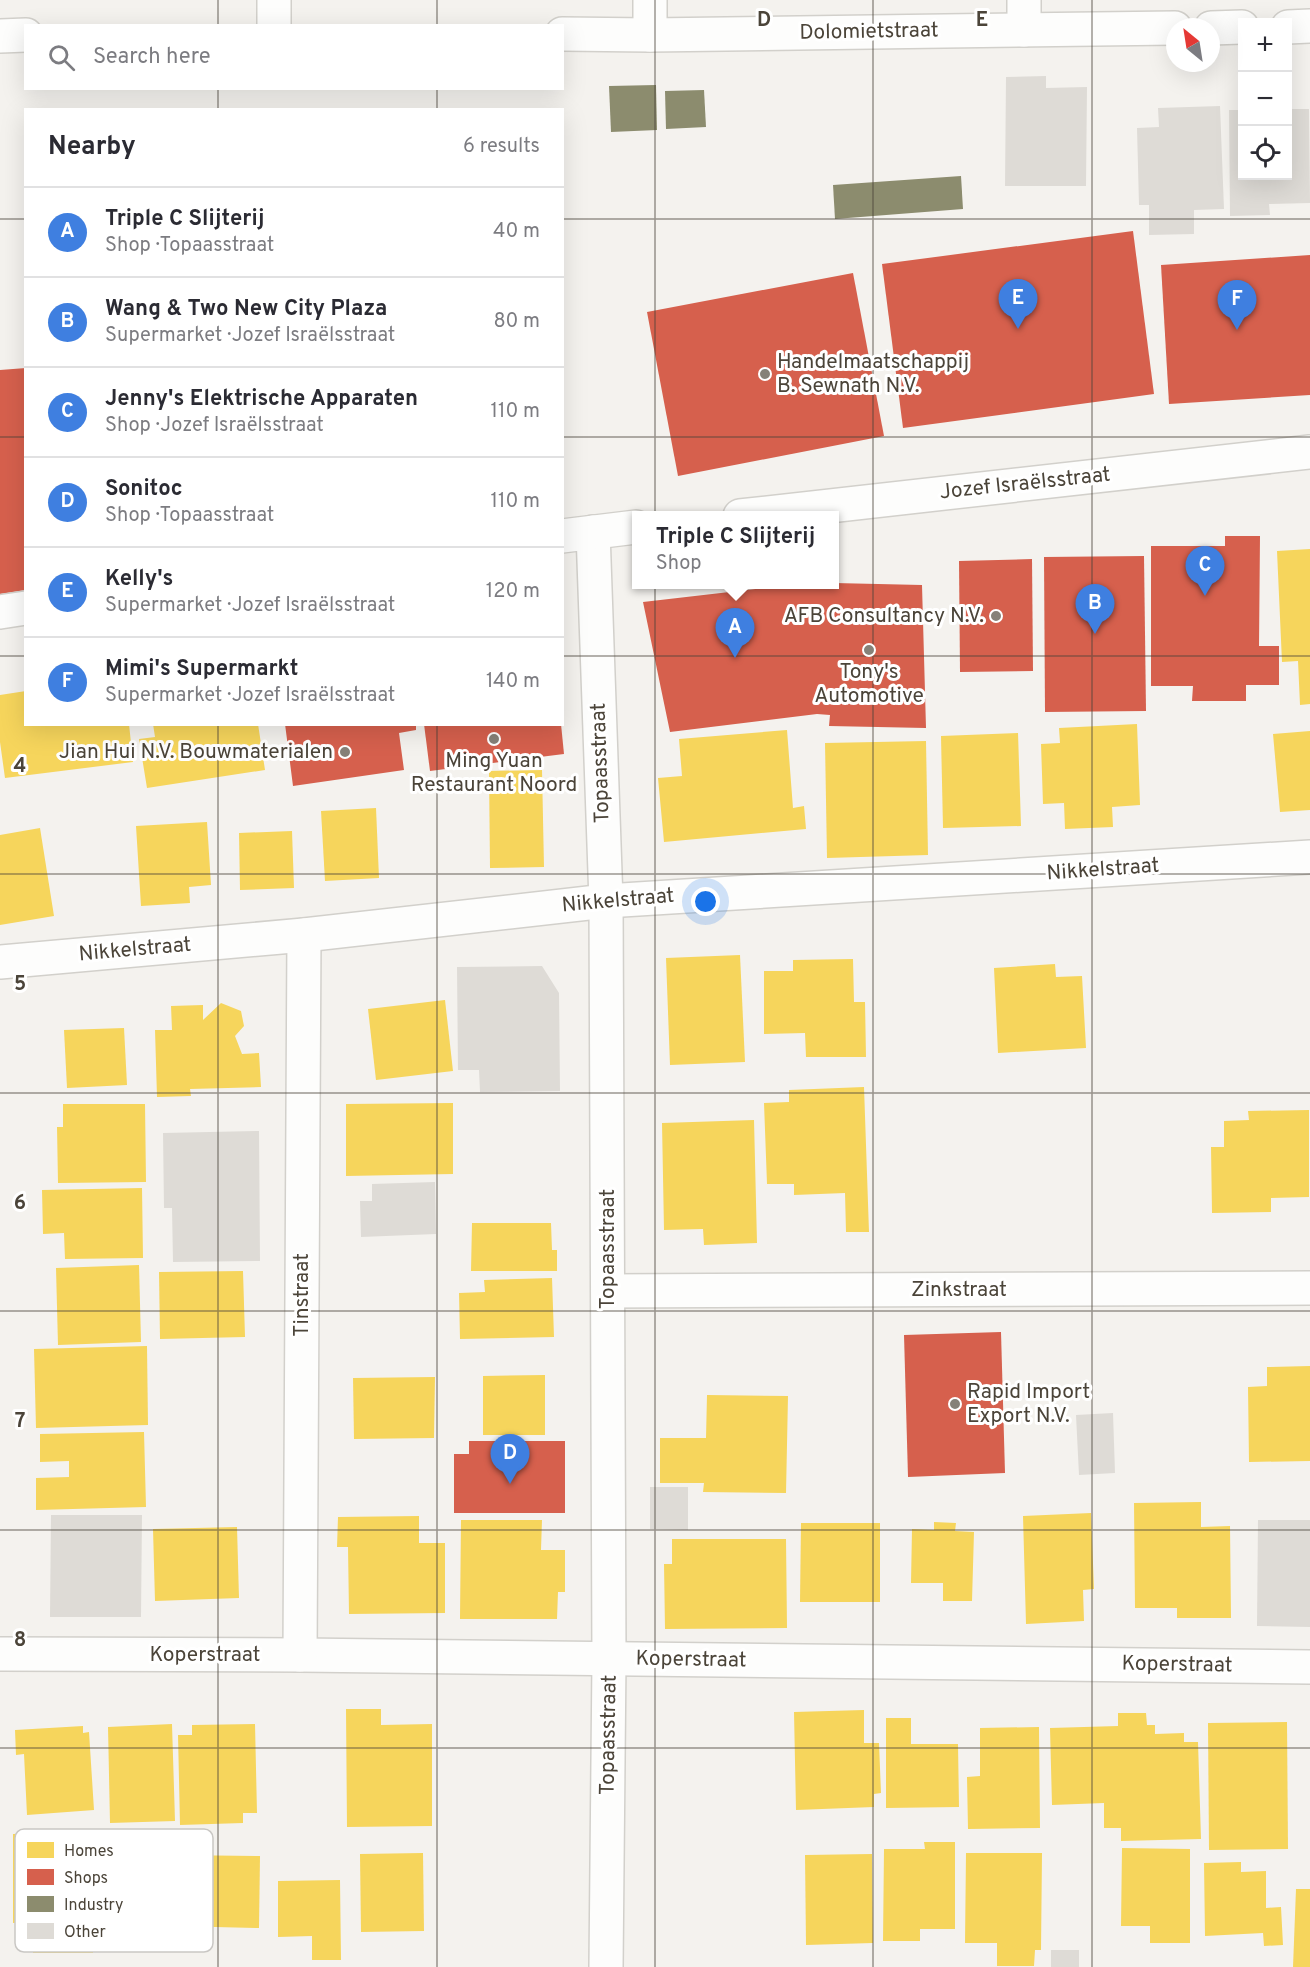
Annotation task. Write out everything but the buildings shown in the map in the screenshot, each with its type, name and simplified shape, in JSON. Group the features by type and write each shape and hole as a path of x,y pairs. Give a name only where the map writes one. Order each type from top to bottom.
{"street":[{"path":"274,0 274,24"},
{"path":"650,0 650,35"},
{"name":"Dolomietstraat","path":"564,34 650,35 1024,15 1166,27"},
{"path":"1292,27 1310,26"},
{"path":"1220,27 1238,27"},
{"path":"0,36 24,35"},
{"name":"Jozef Israëlsstraat","path":"785,511 1310,452"},
{"path":"578,534 632,527"},
{"name":"Topaasstraat","path":"578,534 606,900 609,1659 606,1967"},
{"path":"0,612 24,608"},
{"name":"Nikkelstraat","path":"0,962 304,934 606,900 1310,857"},
{"name":"Tinstraat","path":"300,1655 304,934"},
{"name":"Zinkstraat","path":"608,1291 1310,1288"},
{"name":"Koperstraat","path":"0,1654 1310,1666"}],"place":[{"name":"Kelly's","path":"1018,329"},
{"name":"Mimi's Supermarkt","path":"1237,330"},
{"name":"Handelmaatschappij B. Sewnath N.V.","path":"765,374"},
{"name":"Jenny's Elektrische Apparaten","path":"1205,596"},
{"name":"AFB Consultancy N.V.","path":"996,616"},
{"name":"Wang & Two New City Plaza","path":"1095,634"},
{"name":"Tony's Automotive","path":"869,650"},
{"name":"Triple C Slijterij","path":"735,658"},
{"name":"Ming Yuan Restaurant Noord","path":"494,739"},
{"name":"Jian Hui N.V. Bouwmaterialen","path":"345,752"},
{"name":"Rapid Import Export N.V.","path":"955,1404"},
{"name":"Sonitoc","path":"510,1484"}]}
